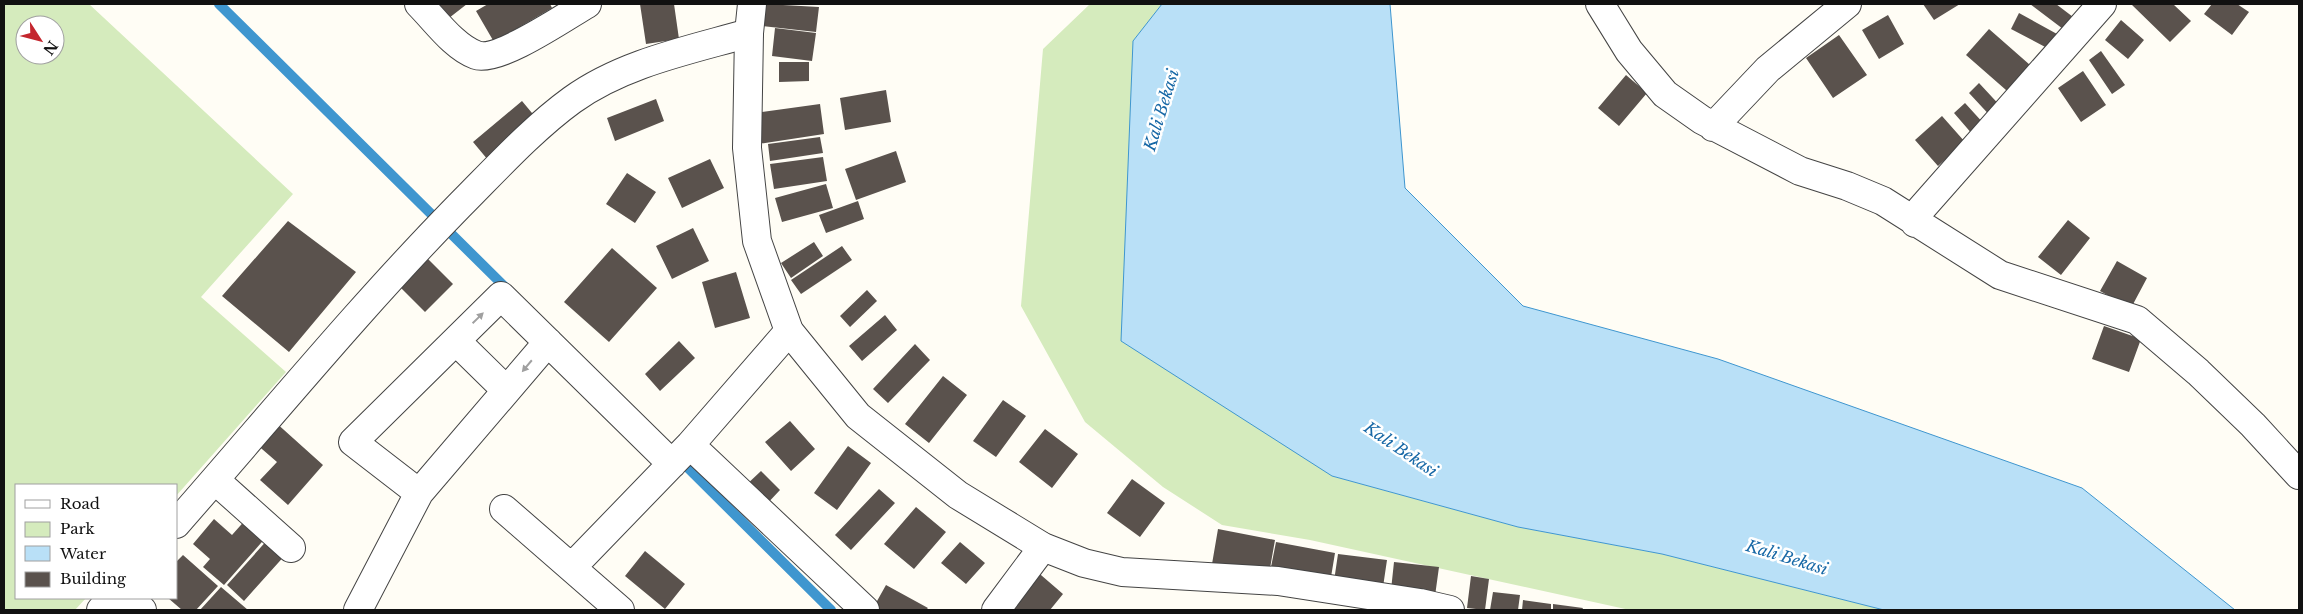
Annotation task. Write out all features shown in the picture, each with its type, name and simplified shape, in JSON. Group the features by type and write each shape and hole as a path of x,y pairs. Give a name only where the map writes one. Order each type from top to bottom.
{"street":[{"path":"419,4 457,43 476,55 490,56 507,50 587,4"},
{"path":"752,4 748,33 747,148 757,241 789,331 858,416 958,495 1043,547 1084,563 1122,572 1278,581 1420,603 1450,610"},
{"path":"1600,4 1629,51 1665,94 1712,127 1800,171 1847,186 1882,201 2000,275 2137,320 2198,372 2253,425 2299,475"},
{"path":"1712,127 1768,69 1847,4"},
{"path":"1915,223 1921,209 2102,4"},
{"path":"178,522 277,406 412,254 480,186 573,100 608,80 661,58 748,33"},
{"path":"419,493 353,442 501,296 548,342 865,610"},
{"path":"572,567 681,454 789,331"},
{"path":"456,341 506,390"},
{"path":"358,610 419,493 548,342"},
{"path":"215,480 291,548"},
{"path":"504,509 620,610"},
{"path":"996,610 1043,547"},
{"path":"101,610 110,599"},
{"path":"129,599 142,610"}],"green space":[{"path":"4,4 89,4 293,194 201,297 286,372 178,494 178,484 15,484 15,599 85,599 75,610 4,610"},
{"path":"1090,4 1162,4 1133,42 1332,476 1518,527 1662,554 1884,610 1630,610 1310,540 1222,525 1163,487 1085,422 1021,306 1043,49"}],"water":[{"name":"Kali Bekasi","path":"1162,4 1390,4 1405,188 1523,306 1718,359 2082,488 2235,610 1884,610 1662,554 1518,527 1332,476 1121,341 1133,41"}],"building":[{"path":"437,4 467,4 449,18"},
{"path":"488,4 550,4 552,8 494,42 476,11"},
{"path":"640,4 674,4 679,39 646,44"},
{"path":"765,4 819,7 816,32 762,26"},
{"path":"1923,4 1960,4 1934,20"},
{"path":"2030,4 2056,4 2077,20 2067,32"},
{"path":"2131,4 2173,4 2191,21 2170,42"},
{"path":"2212,4 2237,4 2249,12 2232,35 2204,14"},
{"path":"2019,13 2057,34 2049,49 2011,29"},
{"path":"1888,15 1904,44 1879,59 1862,30"},
{"path":"2121,20 2144,40 2128,59 2105,40"},
{"path":"775,28 816,33 812,61 772,56"},
{"path":"1989,29 2037,71 2014,97 1966,55"},
{"path":"1839,35 1867,75 1833,98 1806,58"},
{"path":"2101,51 2125,85 2112,94 2089,60"},
{"path":"779,62 809,62 809,81 779,82"},
{"path":"2083,71 2106,105 2081,122 2058,88"},
{"path":"1626,75 1647,93 1619,126 1598,108"},
{"path":"1979,83 2005,111 1995,121 1969,93"},
{"path":"886,90 891,122 845,130 840,98"},
{"path":"656,99 664,121 615,141 607,118"},
{"path":"522,101 537,119 488,160 473,142"},
{"path":"1965,103 1985,125 1973,135 1954,113"},
{"path":"820,104 824,134 758,144 754,113"},
{"path":"1942,116 1965,142 1938,166 1915,140"},
{"path":"820,137 823,153 770,161 768,144"},
{"path":"896,151 906,182 856,200 845,169"},
{"path":"823,157 827,181 774,189 770,164"},
{"path":"710,159 724,188 682,208 668,178"},
{"path":"627,173 656,192 635,223 606,204"},
{"path":"826,184 833,208 782,222 775,198"},
{"path":"858,201 864,219 826,233 819,215"},
{"path":"2068,220 2090,238 2061,275 2038,257"},
{"path":"288,221 356,272 289,352 222,296"},
{"path":"693,228 709,261 672,279 656,246"},
{"path":"814,242 823,256 791,278 781,263"},
{"path":"842,246 852,260 801,294 791,280"},
{"path":"612,248 657,288 609,342 564,302"},
{"path":"427,258 453,284 425,312 399,286"},
{"path":"2117,261 2147,278 2131,308 2100,291"},
{"path":"736,272 750,318 715,328 702,282"},
{"path":"867,290 877,301 850,327 840,316"},
{"path":"885,315 897,330 862,361 849,346"},
{"path":"2104,326 2141,339 2129,372 2092,359"},
{"path":"679,341 695,358 660,391 645,374"},
{"path":"915,344 930,360 888,403 873,389"},
{"path":"943,376 967,395 929,443 905,424"},
{"path":"1003,400 1026,416 996,457 973,441"},
{"path":"274,421 323,465 288,505 260,480 277,462 255,443"},
{"path":"790,421 815,449 791,471 765,442"},
{"path":"1045,429 1078,454 1052,488 1019,462"},
{"path":"848,446 871,463 837,510 814,493"},
{"path":"761,471 780,490 764,507 744,487"},
{"path":"1132,479 1165,503 1140,537 1107,513"},
{"path":"879,489 895,503 851,550 835,535"},
{"path":"916,507 946,532 914,569 884,544"},
{"path":"248,517 268,535 224,585 203,567 210,559 193,544 214,519 232,535"},
{"path":"1218,529 1275,540 1269,574 1212,564"},
{"path":"270,537 287,553 244,601 227,585"},
{"path":"960,542 985,563 966,584 941,563"},
{"path":"1276,542 1335,553 1330,583 1270,572"},
{"path":"645,551 685,584 665,609 625,576"},
{"path":"1338,554 1387,560 1383,587 1334,581"},
{"path":"183,555 218,586 196,610 182,610 169,599 178,599 178,560"},
{"path":"1394,562 1439,567 1435,596 1391,590"},
{"path":"1034,569 1063,594 1050,610 999,610"},
{"path":"1471,576 1489,579 1485,610 1467,608"},
{"path":"886,585 928,608 926,610 872,610"},
{"path":"221,587 248,610 200,610"},
{"path":"1493,592 1520,595 1518,610 1490,610"},
{"path":"1523,600 1551,604 1551,610 1522,610"},
{"path":"1553,604 1583,608 1582,610 1553,610"}],"waterway":[{"path":"219,4 510,292"},
{"path":"678,458 831,610"}]}
